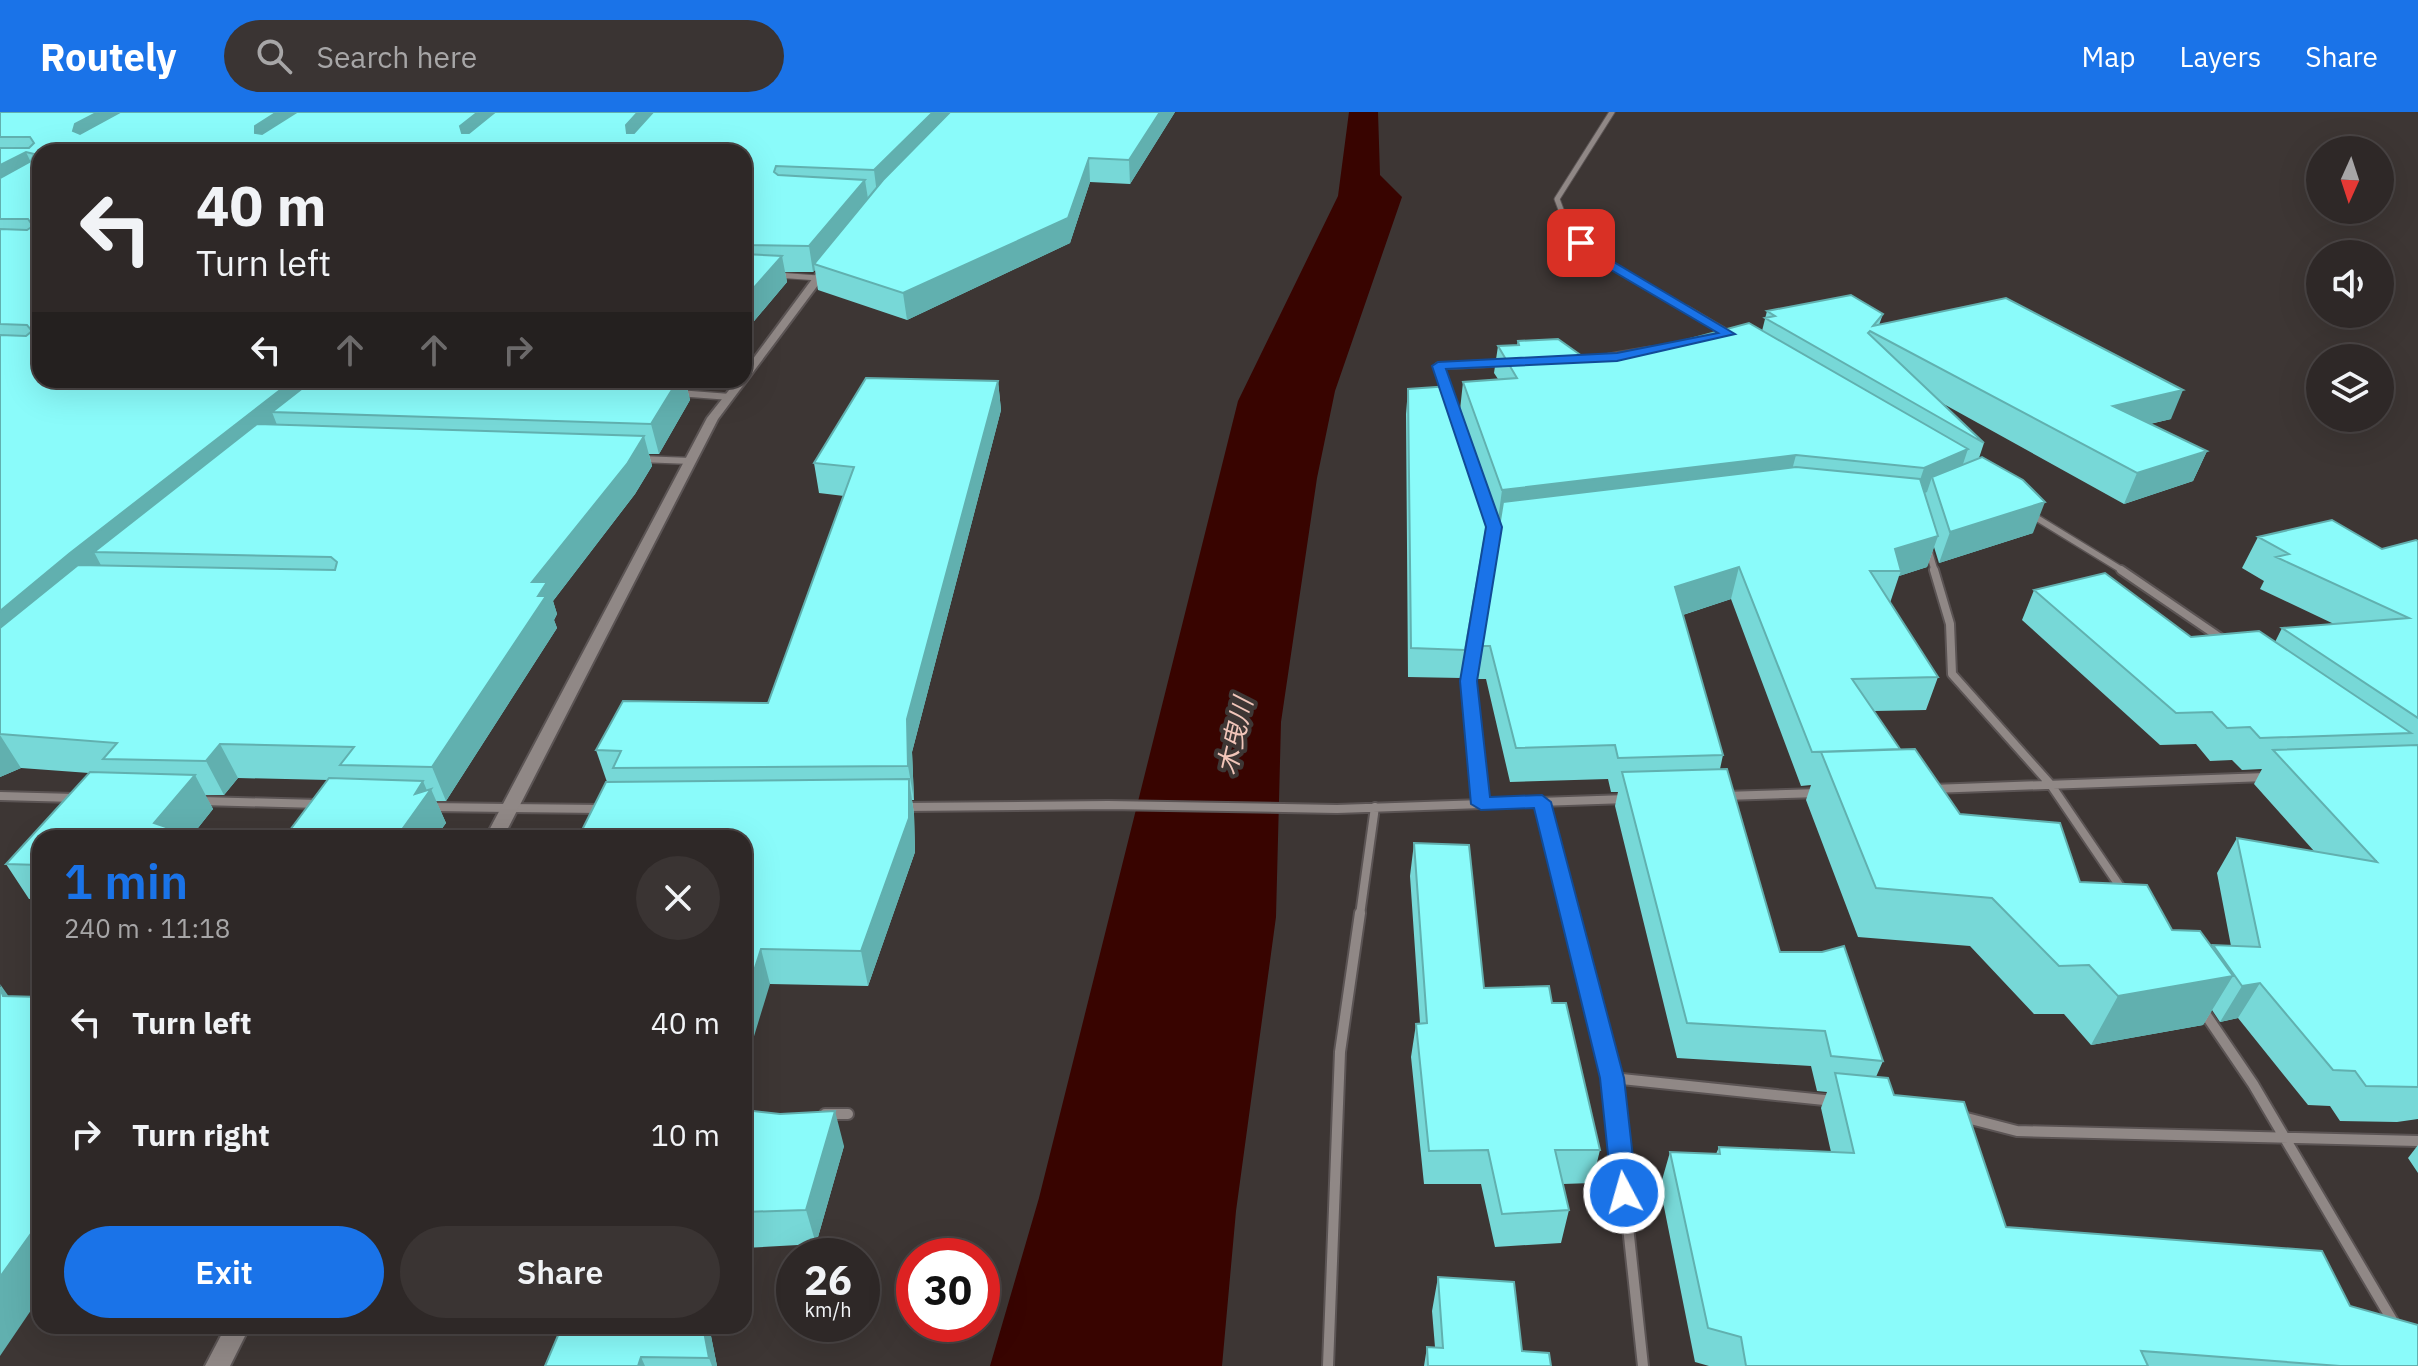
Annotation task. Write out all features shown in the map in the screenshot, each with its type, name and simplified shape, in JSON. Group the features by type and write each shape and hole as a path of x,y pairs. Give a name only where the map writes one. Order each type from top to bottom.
{"street":[{"path":"1612,112 1557,199 1569,231 1593,255 1743,342"},
{"path":"752,368 836,255"},
{"path":"774,275 818,278"},
{"path":"1715,337 1729,334"},
{"path":"1602,357 1659,348"},
{"path":"1454,410 1438,366 1513,362"},
{"path":"498,830 713,418 737,388"},
{"path":"671,393 730,397"},
{"path":"628,458 691,461"},
{"path":"1481,804 1468,681 1494,527 1489,512"},
{"path":"2028,512 2135,578 2236,648"},
{"path":"1494,527 1524,523"},
{"path":"1924,534 1950,624 1952,674 2051,785 2130,902"},
{"path":"1928,789 2271,777"},
{"path":"1712,796 1835,792"},
{"path":"0,796 79,798"},
{"path":"891,807 1108,805 1337,809 1634,799"},
{"path":"191,801 334,805"},
{"path":"1542,802 1612,1078 1643,1366"},
{"path":"413,807 620,809"},
{"path":"1328,1366 1340,1052 1375,807"},
{"path":"2192,993 2285,1139 2402,1337"},
{"path":"1612,1078 1841,1102"},
{"path":"1948,1113 2017,1131 2418,1141"},
{"path":"818,1114 848,1114"},
{"path":"217,1366 234,1334"}],"water":[{"name":"木曳川","path":"1349,112 1378,112 1380,175 1402,197 1335,391 1317,478 1281,722 1276,917 1236,1211 1222,1366 990,1366 997,1342 1000,1342 1000,1332 1039,1198 1238,401 1338,196"}],"building":[{"path":"0,112 98,112 75,124 73,131 80,134 120,112 277,112 255,126 255,133 262,134 297,112 478,112 460,126 462,133 469,133 495,112 638,112 626,125 627,133 634,133 653,112 933,112 874,170 776,166 774,172 778,175 865,180 809,246 752,245 752,144 33,144 30,137 0,137"},
{"path":"950,112 1160,112 1129,160 1089,158 1068,218 903,293 814,264 883,180"},
{"path":"32,145 32,154 26,152 0,165 0,148 29,148"},
{"path":"32,159 32,225 28,219 0,219 0,178"},
{"path":"32,227 32,331 27,325 0,324 0,229 27,230"},
{"path":"752,254 782,256 752,290"},
{"path":"1851,295 1883,314 1873,326 2006,298 2183,390 2113,406 2207,451 2137,473 1870,331 1868,333 1984,443 1765,318 1775,316 1767,311"},
{"path":"1749,323 1968,449 1924,468 1796,455 1502,490 1463,382 1517,378 1498,346 1519,345 1518,341 1558,339 1582,356 1623,357"},
{"path":"32,331 32,388 283,388 0,611 0,335 26,336"},
{"path":"866,378 998,381 907,719 908,766 613,768 621,751 596,750 623,701 768,703 854,467 814,463"},
{"path":"1450,386 1491,501 1465,650 1411,648 1408,389"},
{"path":"303,388 673,388 651,424 272,412"},
{"path":"257,424 644,436 627,464 532,582 547,582 538,596 546,596 432,767 340,765 354,747 220,744 206,761 103,759 117,743 0,734 0,628 78,565 335,570 337,562 331,557 94,552"},
{"path":"1982,457 2023,480 2045,502 1950,532 1932,477"},
{"path":"1796,467 1920,479 1938,536 1895,549 1901,571 1870,571 1938,677 1852,679 1900,749 1812,752 1739,567 1675,587 1723,755 1618,758 1615,745 1516,748 1490,646 1480,646 1503,502"},
{"path":"2332,520 2382,549 2418,541 2418,718 2282,628 2409,618 2276,557 2289,554 2258,537"},
{"path":"2105,573 2191,637 2259,631 2411,733 2260,738 2250,727 2227,728 2212,712 2176,713 2034,590"},
{"path":"2418,745 2418,1087 2366,1086 2355,1071 2333,1070 2260,983 2242,986 2213,945 2260,947 2237,838 2377,862 2273,750"},
{"path":"1915,749 1960,814 2060,823 2080,882 2147,885 2172,930 2200,931 2233,976 2118,996 2089,965 2059,966 1992,898 1876,888 1821,752"},
{"path":"1727,769 1780,952 1822,952 1844,946 1883,1061 1831,1056 1825,1031 1687,1023 1622,772"},
{"path":"90,772 195,775 154,823 166,827 163,830 37,830"},
{"path":"329,778 423,781 415,794 431,789 402,830 290,830"},
{"path":"909,779 909,818 861,951 761,949 752,977 752,830 582,830 606,782"},
{"path":"32,836 32,865 6,864"},
{"path":"1414,843 1469,845 1484,988 1549,986 1552,1003 1566,1003 1600,1150 1555,1150 1569,1210 1502,1214 1488,1150 1429,1151 1416,1024 1427,1023"},
{"path":"0,987 3,996 32,997 32,1232 0,1277"},
{"path":"1835,1073 1888,1078 1894,1095 1964,1102 2006,1227 2322,1251 2350,1306 2418,1325 2418,1366 2340,1366 2141,1351 2148,1366 1746,1366 1741,1337 1708,1328 1670,1152 1720,1154 1719,1147 1854,1153"},
{"path":"752,1111 780,1114 835,1111 806,1210 752,1212"},
{"path":"1438,1277 1514,1282 1522,1351 1549,1353 1551,1366 1428,1366 1427,1347 1443,1348"},
{"path":"559,1334 704,1334 709,1358 641,1357 638,1366 545,1366"}],"route":[{"path":"1581,243 1593,255 1729,334 1617,357 1438,366 1494,527 1468,681 1481,804 1542,802 1612,1078 1624,1193"}]}
